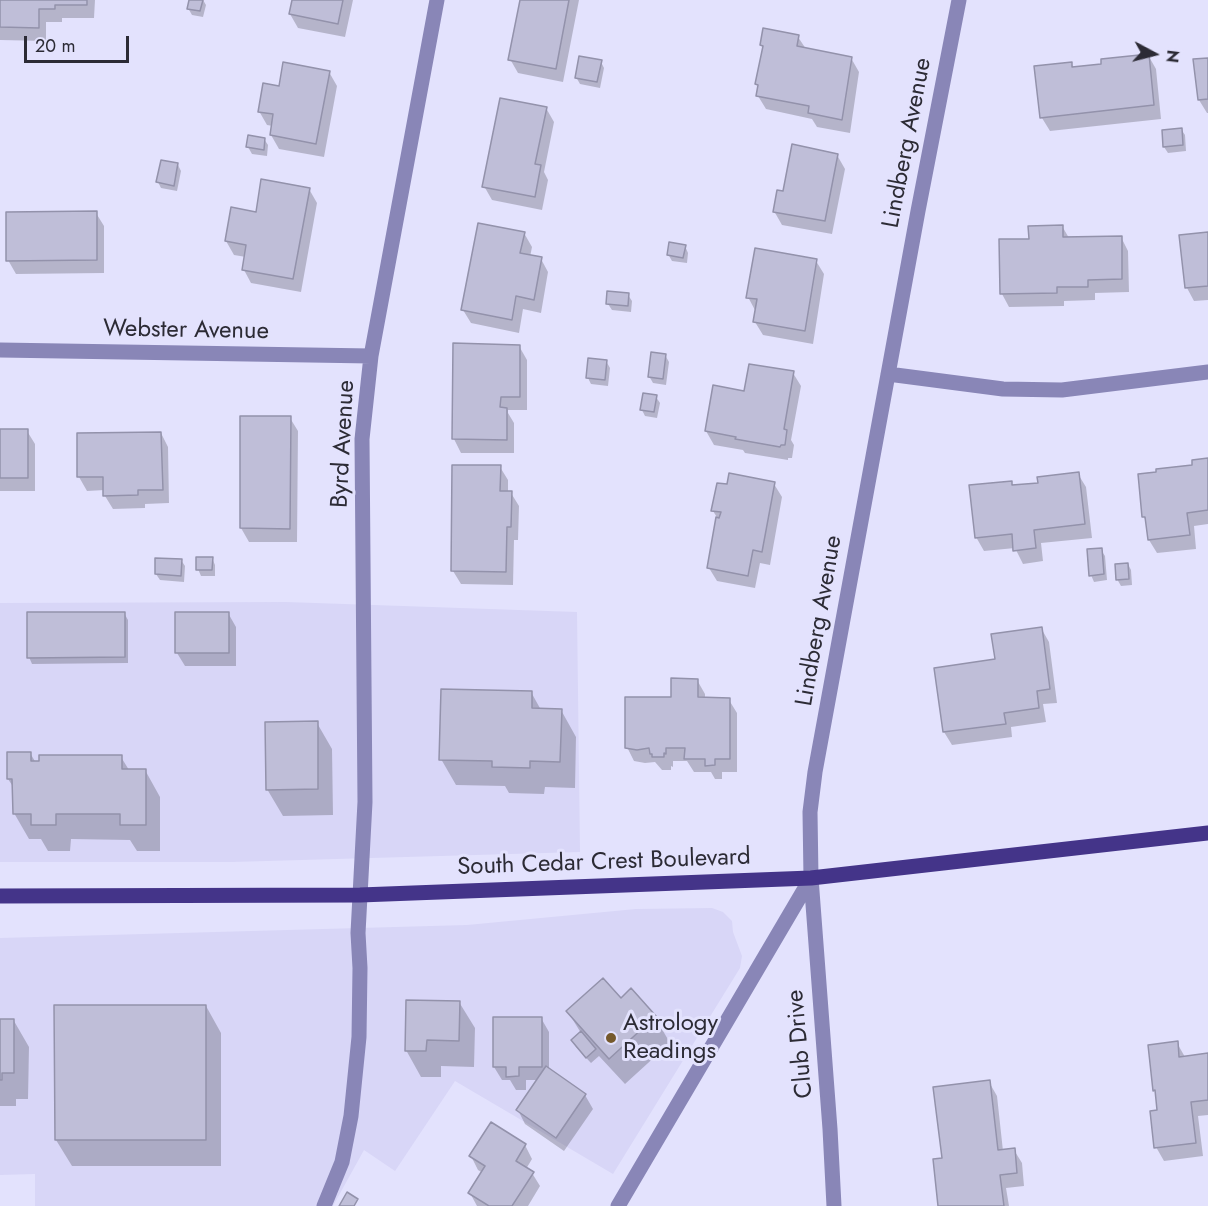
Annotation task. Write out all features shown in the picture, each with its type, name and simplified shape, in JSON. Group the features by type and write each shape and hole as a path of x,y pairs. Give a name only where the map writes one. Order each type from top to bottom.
{"main road":[{"name":"South Cedar Crest Boulevard","path":"0,896 360,895 811,878 1208,833"}],"street":[{"name":"Byrd Avenue","path":"324,1206 342,1162 351,1116 359,1037 358,933 364,802 362,439 371,356 437,0"},
{"name":"Lindberg Avenue","path":"811,878 810,812 815,772 959,0"},
{"name":"Webster Avenue","path":"0,350 371,356"},
{"path":"888,374 1003,389 1062,390 1208,372"},
{"path":"618,1206 811,878"},
{"name":"Club Drive","path":"811,878 834,1206"}],"shaded area":[{"path":"286,602 577,612 580,852 232,862 0,862 0,603"},
{"path":"712,908 723,912 732,921 733,932 742,956 740,968 613,1174 455,1081 395,1171 364,1150 333,1206 35,1206 35,1174 0,1175 0,938 467,925 636,909"}],"building":[{"path":"0,0 87,0 87,5 55,5 55,9 39,9 39,28 0,27"},
{"path":"189,0 203,0 200,11 187,9"},
{"path":"292,0 343,0 338,24 289,14"},
{"path":"520,0 569,0 556,69 508,60"},
{"path":"763,28 799,35 797,46 852,57 842,120 808,113 809,106 756,96 758,85 755,84 763,46 760,45"},
{"path":"1149,54 1154,105 1040,118 1034,66 1072,62 1072,67 1101,64 1101,59"},
{"path":"579,56 602,60 597,82 575,78"},
{"path":"1208,58 1208,99 1198,100 1193,59"},
{"path":"283,62 330,71 316,144 270,135 273,114 258,112 263,83 279,86"},
{"path":"500,98 547,107 535,164 541,165 535,197 482,187"},
{"path":"1182,128 1183,145 1163,147 1162,130"},
{"path":"248,135 265,138 264,150 246,147"},
{"path":"792,144 838,154 825,221 773,212 777,190 783,191"},
{"path":"161,160 178,163 174,186 156,182"},
{"path":"261,179 310,188 293,279 242,270 246,245 225,241 231,207 256,212"},
{"path":"97,211 97,260 6,261 6,212"},
{"path":"478,223 525,232 520,253 542,257 534,300 516,296 512,320 461,310"},
{"path":"1063,225 1063,237 1122,236 1122,279 1088,280 1088,287 1057,287 1057,293 1000,294 999,239 1029,239 1028,226"},
{"path":"1208,232 1208,286 1185,288 1179,235"},
{"path":"669,242 686,245 683,258 667,255"},
{"path":"755,248 817,259 805,331 753,322 757,299 746,298"},
{"path":"607,291 629,293 628,306 606,304"},
{"path":"453,343 520,345 520,397 501,397 500,407 507,408 507,440 452,439"},
{"path":"651,352 666,354 663,379 648,377"},
{"path":"588,358 607,360 605,380 586,378"},
{"path":"749,364 794,371 784,429 787,430 785,445 780,447 705,431 713,385 744,391"},
{"path":"643,393 657,395 654,412 640,410"},
{"path":"240,416 291,416 290,529 240,528"},
{"path":"0,429 28,429 28,478 0,478"},
{"path":"161,432 163,490 138,490 138,495 103,496 103,477 77,477 77,433"},
{"path":"1208,458 1208,510 1187,513 1190,535 1148,540 1145,517 1142,517 1138,474 1156,472 1156,469 1192,465 1192,460"},
{"path":"452,465 501,465 500,491 512,491 511,527 507,527 506,572 451,571"},
{"path":"1079,472 1085,524 1034,530 1036,548 1013,551 1012,534 975,538 969,485 1012,481 1012,485 1038,483 1037,477"},
{"path":"729,473 775,482 762,552 753,550 748,576 707,568 716,517 719,518 721,512 711,511 717,483 727,484"},
{"path":"1102,548 1104,574 1089,576 1087,549"},
{"path":"196,557 213,557 212,570 196,570"},
{"path":"155,558 182,559 181,576 155,574"},
{"path":"1128,563 1129,579 1116,580 1115,564"},
{"path":"27,612 125,612 125,657 27,658"},
{"path":"175,612 229,612 229,653 175,653"},
{"path":"1042,627 1050,689 1037,691 1039,708 1004,713 1006,724 943,732 934,668 995,659 991,634"},
{"path":"671,678 698,679 698,697 730,698 730,759 715,759 715,765 705,766 705,759 684,759 685,748 666,748 664,757 652,757 649,748 637,750 625,748 625,697 671,697"},
{"path":"441,689 532,691 532,708 562,709 560,762 530,761 530,768 492,767 492,761 439,760"},
{"path":"318,721 318,789 266,790 265,722"},
{"path":"7,752 31,752 31,761 39,761 39,755 122,755 122,769 146,769 146,825 120,825 120,814 56,814 56,825 31,825 31,814 13,814 12,779 7,779"},
{"name":"Astrology Readings","path":"603,978 621,998 631,988 656,1016 609,1059 566,1011"},
{"path":"406,1000 460,1001 459,1041 427,1040 426,1051 405,1051"},
{"path":"54,1005 206,1005 206,1140 55,1140"},
{"path":"493,1017 542,1017 542,1067 519,1067 519,1076 506,1077 506,1067 493,1067"},
{"path":"0,1019 14,1019 14,1073 2,1073 2,1080 0,1080"},
{"path":"581,1031 596,1049 586,1058 571,1040"},
{"path":"1178,1041 1179,1057 1208,1053 1208,1100 1191,1102 1196,1143 1154,1148 1150,1111 1157,1110 1148,1045"},
{"path":"546,1066 586,1094 556,1138 516,1110"},
{"path":"990,1080 998,1150 1015,1148 1017,1173 1000,1175 1004,1206 938,1206 933,1159 942,1158 933,1087"},
{"path":"491,1122 526,1144 516,1161 534,1172 512,1206 489,1206 468,1193 485,1166 469,1156"},
{"path":"347,1192 358,1199 354,1206 339,1206"}],"place":[{"name":"Astrology Readings","path":"611,1038"}]}
